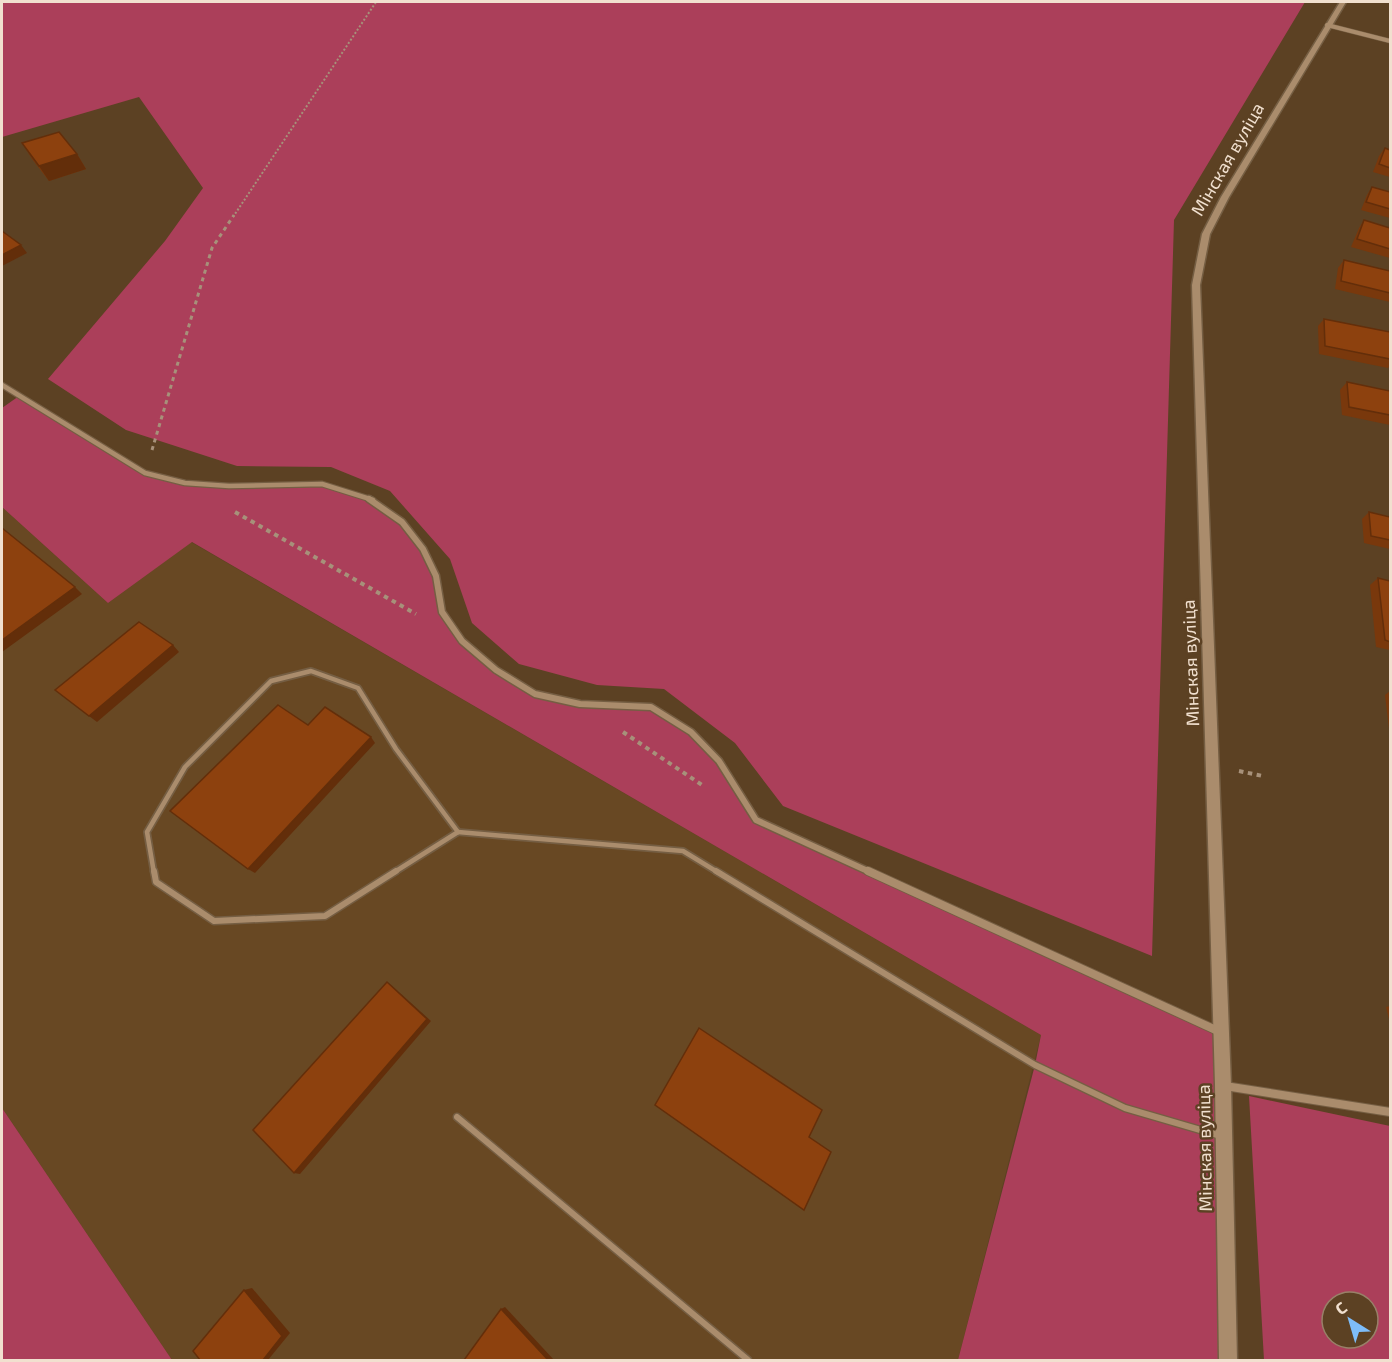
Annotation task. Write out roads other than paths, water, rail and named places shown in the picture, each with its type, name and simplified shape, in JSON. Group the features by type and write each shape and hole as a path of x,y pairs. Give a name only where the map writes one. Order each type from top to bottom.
{"main road":[{"name":"Мінская вуліца","path":"1228,1360 1223,1085 1196,285 1206,234 1225,197 1343,2"}],"street":[{"path":"1327,25 1390,41"},
{"path":"2,385 145,473 184,483 230,486 322,484 373,500 402,522 423,549 436,576 442,612 462,640 496,670 535,694 580,704 651,707 691,732 719,761 756,820 1221,1032"},
{"path":"1223,1085 1390,1112"}],"lane":[{"path":"458,832 396,749 358,688 311,671 272,681 185,767 147,832 156,882 214,921 325,916 458,832 683,851 1035,1065 1125,1108 1223,1137"},
{"path":"457,1117 748,1360"}]}
